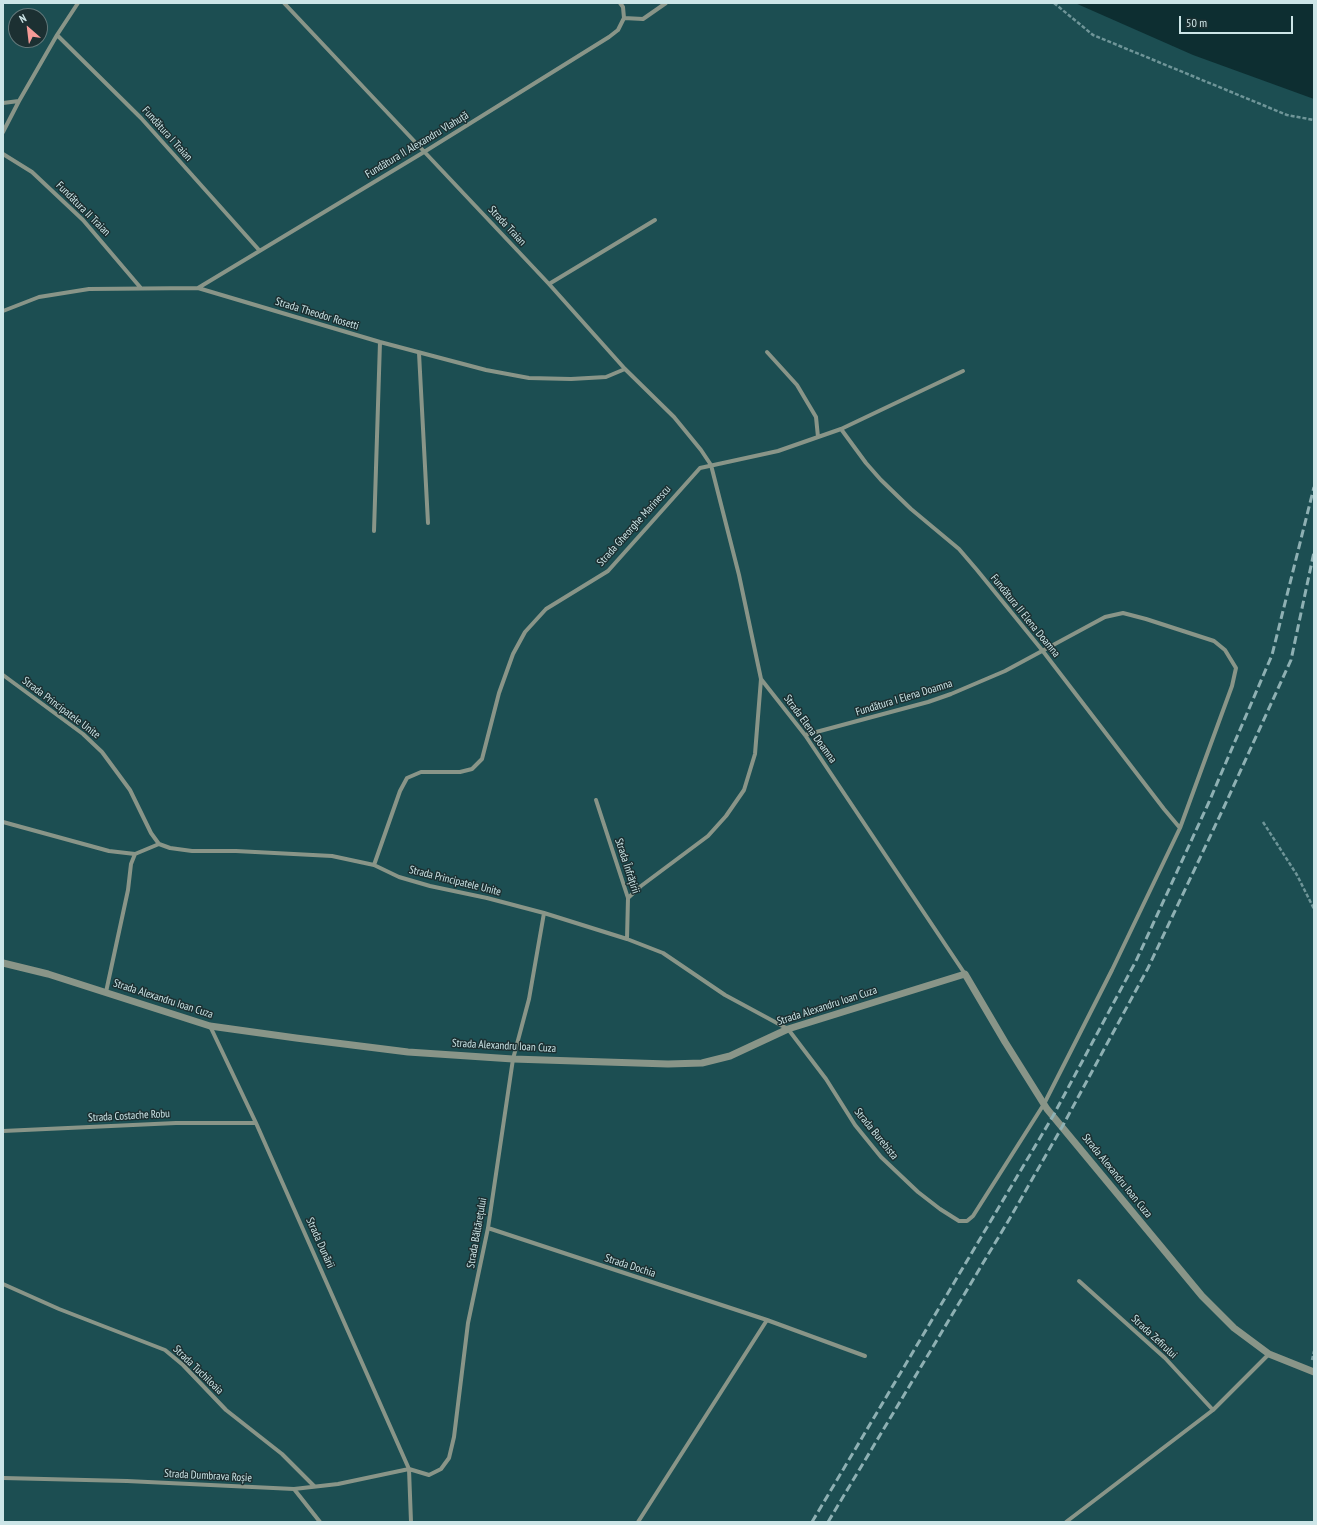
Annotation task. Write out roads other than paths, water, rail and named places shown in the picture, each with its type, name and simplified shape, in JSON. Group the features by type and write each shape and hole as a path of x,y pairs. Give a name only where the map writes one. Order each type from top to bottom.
{"street":[{"path":"3,132 57,35 78,3"},
{"name":"Strada Traian","path":"284,3 549,284 625,369 674,417 711,465"},
{"path":"620,3 623,7 624,18 642,18 666,3"},
{"name":"Fundătura II Alexandru Vlahuță","path":"198,288 424,152 609,37 618,30 624,18"},
{"name":"Fundătura I Traian","path":"57,35 141,118 259,250"},
{"path":"3,103 19,101"},
{"name":"Fundătura II Traian","path":"3,154 32,172 84,220 140,287"},
{"path":"549,284 655,220"},
{"name":"Strada Theodor Rosetti","path":"3,310 39,297 89,288 198,288 380,342 486,370 529,378 571,379 606,377 625,369"},
{"path":"374,531 380,342"},
{"path":"767,352 797,385 816,417 818,437"},
{"path":"419,353 428,523"},
{"name":"Strada Gheorghe Marinescu","path":"374,865 397,798 407,778 421,772 460,772 472,770 482,759 499,693 513,654 525,632 546,609 608,571 700,468 778,451 841,429 963,371"},
{"name":"Fundătura II Elena Doamna","path":"841,429 881,480 911,509 959,549 1042,650 1180,828"},
{"name":"Strada Elena Doamna","path":"711,465 739,575 761,679 805,735 965,974"},
{"name":"Fundătura I Elena Doamna","path":"805,735 928,702 951,694 1005,671 1105,617 1123,613 1214,641 1225,650 1236,668 1232,686 1180,828"},
{"name":"Strada Principatele Unite","path":"3,675 83,734 102,752 130,790 151,833 159,844 170,848 192,851 236,851 332,856 374,865 399,877 430,886 487,898 544,913 627,939 663,953 725,995 788,1029"},
{"path":"628,898 641,886 708,836 726,816 744,790 755,754 761,679"},
{"name":"Strada Înfrățirii","path":"596,800 628,898 627,939"},
{"path":"3,822 109,851 135,854 159,844"},
{"path":"1044,1104 1112,970 1180,828"},
{"path":"106,992 128,890 131,864 135,854"},
{"name":"Strada Băltărețului","path":"410,1469 429,1475 441,1469 449,1458 454,1437 468,1323 488,1228 513,1059 528,999 544,913"},
{"name":"Strada Alexandru Ioan Cuza","path":"3,962 48,974 210,1026 408,1052 513,1059 668,1064 702,1063 730,1056 788,1029 965,974 1044,1104 1206,1301 1234,1328 1269,1354 1314,1372"},
{"name":"Strada Dunării","path":"210,1026 256,1123 410,1469"},
{"name":"Strada Burebista","path":"788,1029 826,1079 855,1125 881,1158 918,1192 959,1221 967,1221 973,1216 1044,1104"},
{"name":"Strada Costache Robu","path":"3,1131 176,1123 256,1123"},
{"name":"Strada Dochia","path":"488,1228 767,1320 865,1356"},
{"name":"Strada Zefirului","path":"1079,1281 1165,1358 1213,1410"},
{"name":"Strada Tuchiloaia","path":"3,1284 59,1310 165,1350 183,1365 226,1410 282,1454 314,1486"},
{"path":"638,1522 767,1320"},
{"path":"1066,1522 1213,1410 1269,1354"},
{"path":"410,1469 411,1522"},
{"name":"Strada Dumbrava Roșie","path":"3,1478 126,1481 294,1489 338,1484 410,1469"},
{"path":"294,1489 320,1522"}],"water":[{"path":"1075,3 1314,3 1314,99 1193,55"}],"railway":[{"path":"812,1522 1053,1116 1136,961 1209,802 1272,655 1314,487"},
{"path":"828,1522 1010,1218 1062,1127 1148,968 1291,660 1314,552"}]}
